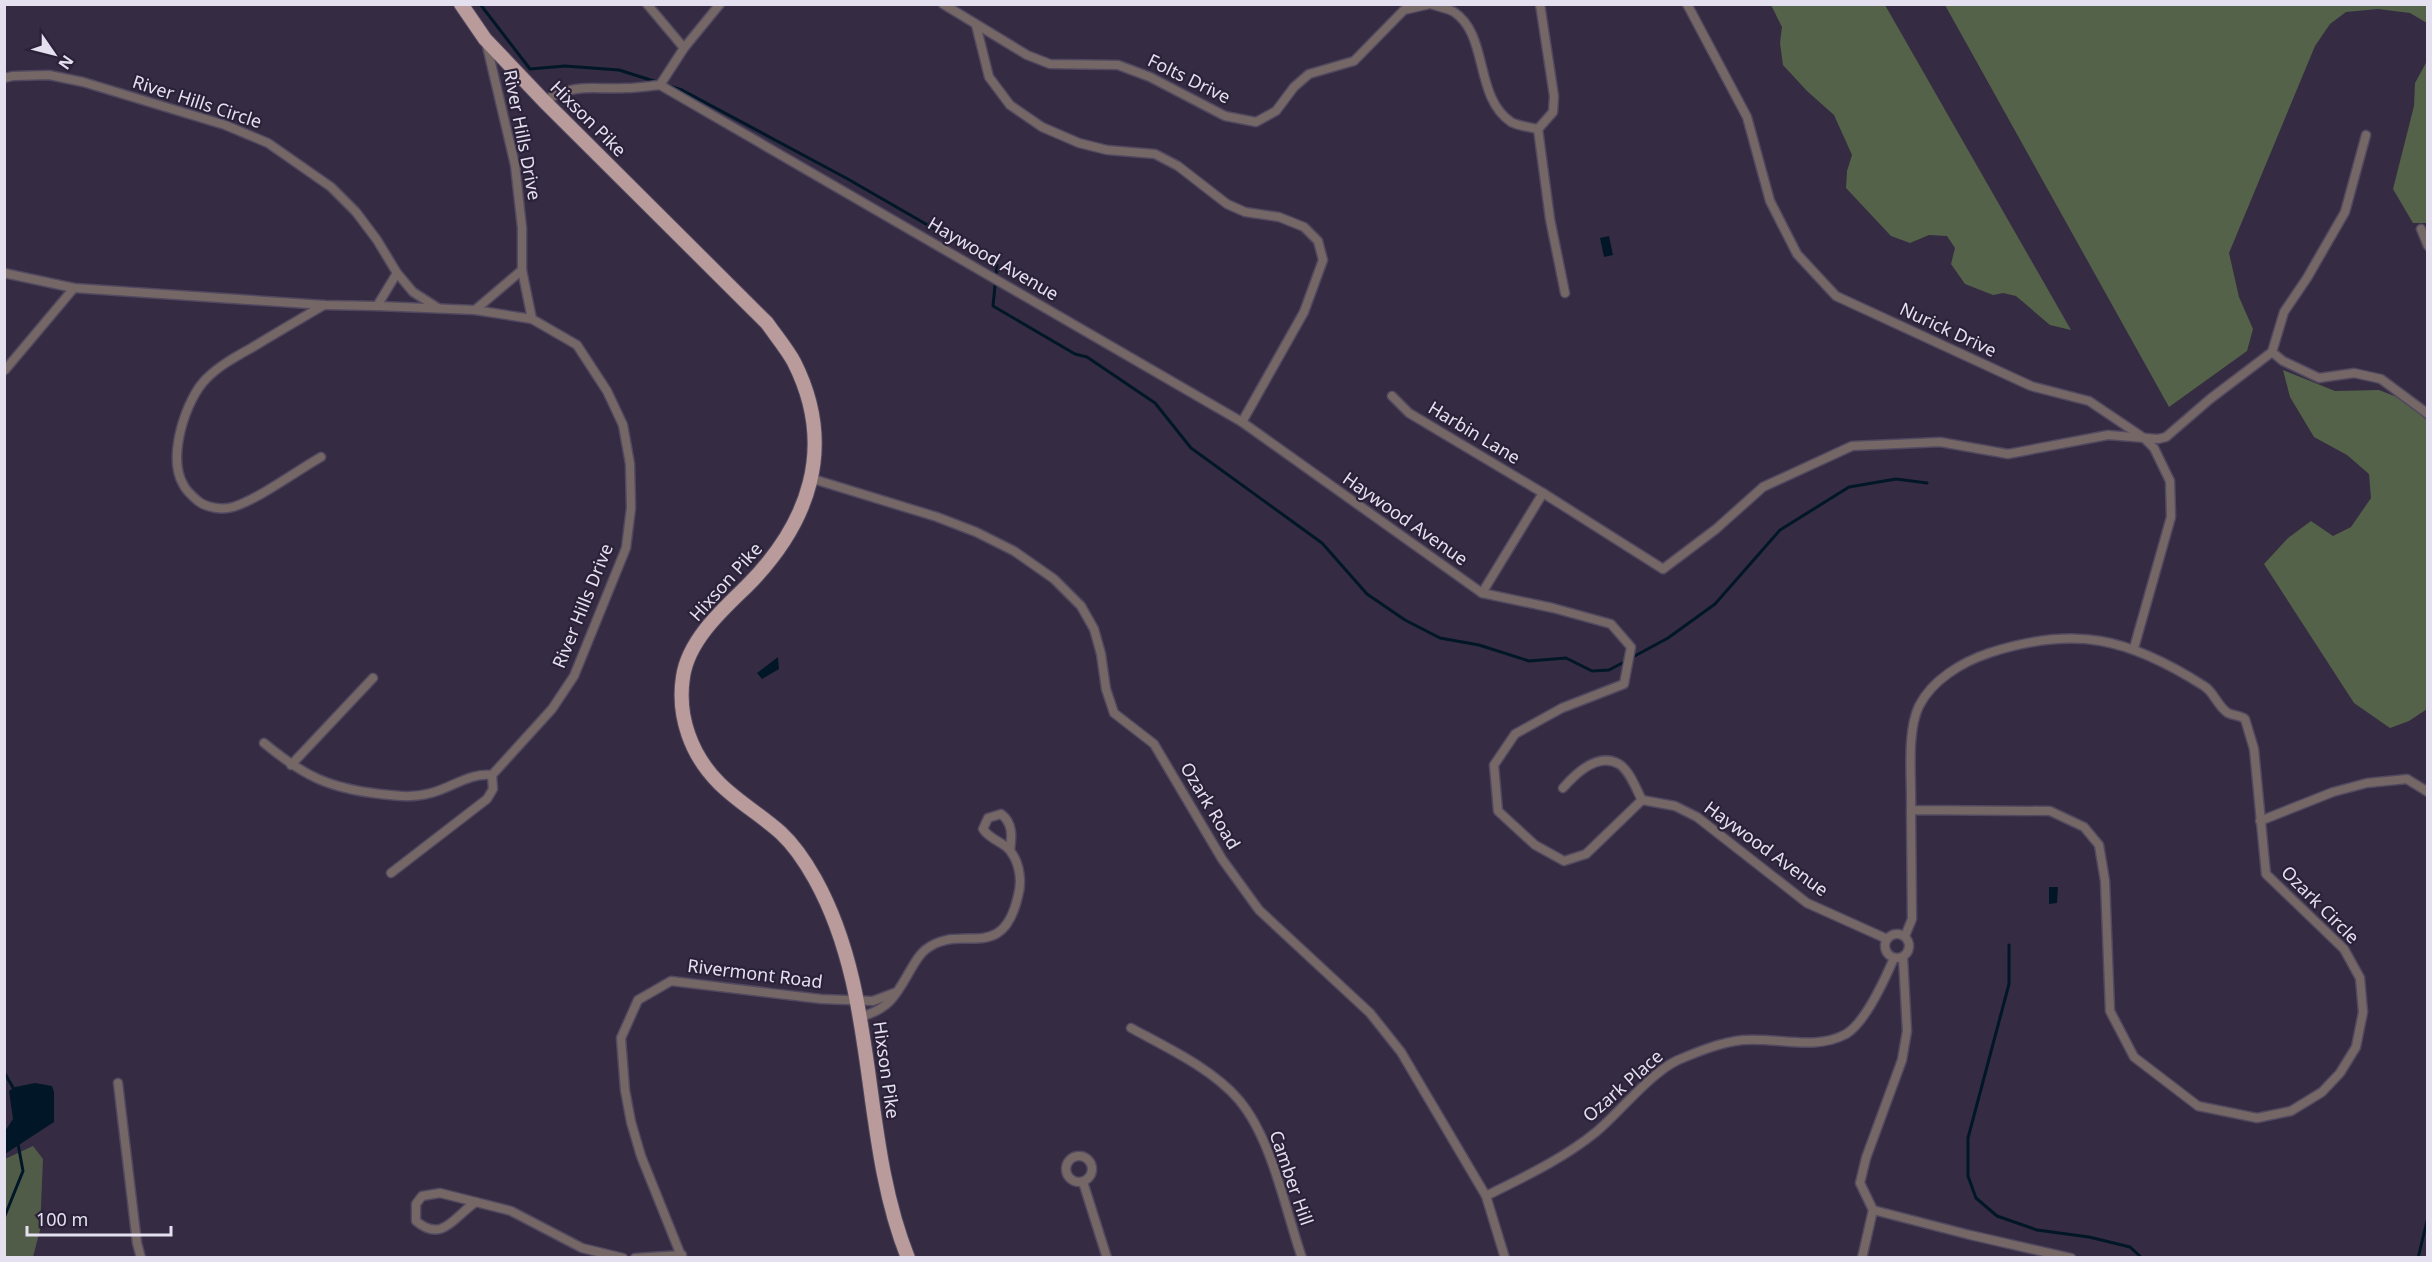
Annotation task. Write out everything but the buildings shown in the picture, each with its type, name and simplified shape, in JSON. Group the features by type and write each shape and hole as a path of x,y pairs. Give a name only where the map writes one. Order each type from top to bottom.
{"main road":[{"name":"Hixson Pike","path":"461,4 485,39 544,101 767,323 793,360 806,394 811,412 815,453 813,479 788,535 772,561 718,615 694,648 683,676 684,715 687,735 698,756 719,783 781,834 799,854 814,877 837,926 850,966 860,1017 886,1191 908,1257"}],"street":[{"path":"647,4 684,48"},
{"path":"544,101 567,90 593,86 625,88 660,85 684,48 720,4"},
{"name":"Folts Drive","path":"943,4 1026,55 1050,64 1118,65 1150,77 1225,116 1256,122 1276,111 1294,87 1309,74 1354,61 1404,10 1431,4 1453,12 1470,29 1484,78 1499,110 1512,123 1538,129"},
{"path":"1540,4 1554,96 1553,112 1538,129 1550,219 1565,293"},
{"name":"Nurick Drive","path":"1686,4 1747,117 1770,201 1797,254 1836,296 2031,386 2089,401 2144,438 2154,448 2170,481 2171,517 2134,648"},
{"path":"976,25 990,77 1010,105 1042,127 1079,143 1107,150 1155,154 1178,166 1227,204 1245,212 1287,220 1304,227 1318,241 1323,260 1304,312 1242,422"},
{"name":"River Hills Drive","path":"485,39 515,165 522,228 522,270 532,319 576,345 596,370 608,391 625,435 630,464 631,508 626,548 574,676 552,709 492,775"},
{"name":"River Hills Circle","path":"4,78 49,75 83,82 225,125 268,143 331,187 356,212 397,273 413,292 438,308"},
{"name":"Haywood Avenue","path":"660,85 1242,422 1482,593 1611,624 1631,647 1624,684 1562,708 1515,734 1494,765 1498,811 1535,845 1564,861 1586,854 1642,800 1675,806 1697,817 1807,903 1887,939"},
{"path":"2144,438 2166,437 2210,399 2272,352 2284,312 2307,278 2344,212 2366,135"},
{"path":"2421,229 2427,246"},
{"path":"475,310 522,270"},
{"name":"River Hills Circle","path":"4,273 74,288 324,305 475,310 532,319"},
{"path":"377,306 397,273"},
{"path":"5,370 74,288"},
{"path":"321,457 233,507 217,508 203,505 182,483 178,469 182,427 191,400 206,378 224,364 324,305"},
{"path":"2272,352 2283,361 2319,378 2354,373 2381,379 2427,414"},
{"name":"Harbin Lane","path":"1392,396 1409,413 1543,493 1663,569 1716,529 1763,487 1852,446 1940,442 2008,453 2108,435 2144,438"},
{"name":"Ozark Road","path":"813,479 937,517 976,532 1014,551 1054,579 1081,606 1094,629 1101,654 1106,689 1114,713 1154,744 1222,859 1259,910 1370,1013 1401,1052 1486,1196 1505,1257"},
{"path":"1482,593 1543,493"},
{"name":"Ozark Circle","path":"1905,936 1912,919 1911,810 1912,724 1931,687 1970,659 2010,646 2075,637 2134,648 2206,687 2228,712 2245,719 2254,749 2266,874 2344,949 2360,978 2363,1012 2356,1047 2340,1073 2322,1092 2291,1111 2257,1118 2198,1107 2134,1057 2110,1011 2105,881 2099,845 2085,826 2050,811 1911,810"},
{"path":"291,765 373,678"},
{"path":"264,742 291,765 322,782 346,790 412,797 432,793 483,774 492,775 493,789 487,799 392,873"},
{"path":"1563,788 1580,769 1602,761 1618,764 1626,771 1642,800"},
{"path":"2260,822 2333,792 2367,783 2407,779 2427,792"},
{"path":"860,1017 886,1006 917,958 928,948 954,940 988,938 1000,932 1011,920 1021,884 1011,850"},
{"path":"1897,933 1905,936 1910,946 1899,957 1886,951 1887,939 1897,933"},
{"path":"1862,1257 1874,1210 1860,1183 1866,1158 1902,1060 1907,1030 1899,957"},
{"name":"Ozark Place","path":"1486,1196 1576,1148 1599,1130 1644,1086 1675,1062 1707,1049 1742,1040 1820,1042 1836,1039 1849,1032 1864,1015 1899,957"},
{"name":"Rivermont Road","path":"682,1256 641,1156 625,1090 621,1038 638,1000 670,981 821,999 877,1001 894,993"},
{"name":"Camber Hill","path":"1131,1028 1212,1076 1239,1100 1266,1145 1302,1257"},
{"path":"118,1083 137,1243 141,1257"},
{"path":"1083,1182 1107,1257"},
{"path":"476,1202 447,1227 435,1230 424,1228 416,1221 416,1203 422,1196 430,1193 476,1202 511,1211 582,1248 623,1257"},
{"path":"1874,1210 1970,1235 2071,1257"},
{"path":"635,1257 682,1256"}],"green space":[{"path":"2427,4 2427,23 2410,13 2378,9 2346,12 2330,24 2315,46 2229,253 2239,297 2253,329 2247,351 2169,407 1945,5"},
{"path":"1771,5 1885,5 2071,330 2050,325 2016,296 2003,293 1993,295 1965,284 1951,264 1955,248 1947,236 1929,235 1910,243 1891,236 1846,188 1847,171 1852,155 1834,115 1783,65 1780,43 1782,27"},
{"path":"2427,61 2427,223 2413,223 2393,189 2414,106 2415,83"},
{"path":"2283,370 2335,391 2379,390 2402,399 2427,420 2427,709 2409,721 2390,728 2354,703 2264,564 2288,538 2311,521 2333,536 2351,527 2371,498 2369,474 2347,455 2314,437 2290,397"},
{"path":"33,1146 43,1159 40,1230 33,1257 5,1257 5,1159"}],"water":[{"path":"1609,236 1613,255 1604,257 1600,238"},
{"path":"778,657 779,669 762,679 757,673"},
{"path":"2049,887 2058,887 2057,903 2049,904"},
{"path":"35,1083 52,1086 54,1122 5,1154 5,1131 13,1119 9,1091 15,1087"}],"waterway":[{"path":"480,4 530,69 565,66 619,70 657,82"},
{"path":"666,85 682,90 846,178 997,265 993,306 1075,354 1087,357 1155,403 1191,448 1322,543 1367,594 1405,620 1440,638 1479,645 1529,661 1566,658 1592,671 1609,670 1626,661"},
{"path":"1631,658 1668,638 1715,604 1780,530 1849,487 1896,479 1927,483"},
{"path":"2009,945 2009,984 1968,1138 1968,1176 1976,1198 1997,1216 2037,1230 2089,1237 2130,1247 2142,1258"},
{"path":"4,1072 15,1091"},
{"path":"4,1218 23,1171 18,1144"},
{"path":"2418,1258 2428,1217"}]}
